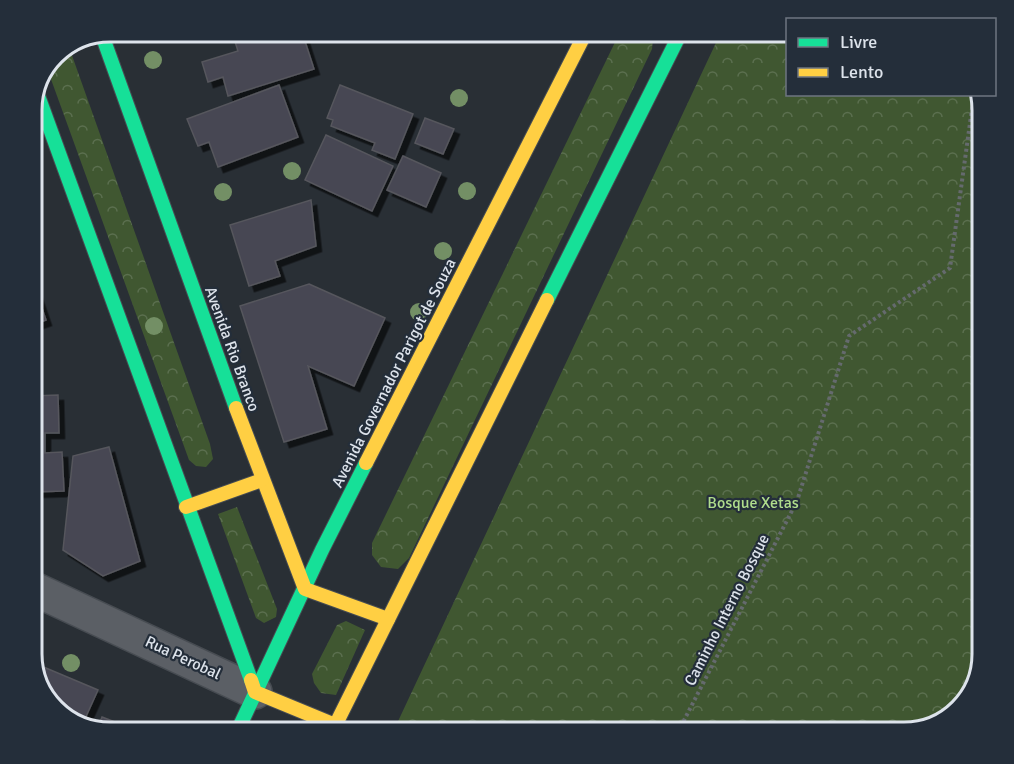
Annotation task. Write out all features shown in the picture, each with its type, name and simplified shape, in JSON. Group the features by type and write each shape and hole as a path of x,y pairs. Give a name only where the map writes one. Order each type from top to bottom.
{"street":[{"name":"Avenida Rio Branco","path":"105,42 262,480 305,589"},
{"name":"Avenida Governador Parigot de Souza","path":"242,722 322,550 581,42"},
{"path":"337,722 676,42"},
{"path":"42,107 255,692"},
{"path":"186,507 262,480"},
{"path":"305,589 388,620"},
{"name":"Rua Perobal","path":"42,593 318,722"}],"path":[{"name":"Caminho Interno Bosque","path":"683,722 797,501 849,336 950,268 972,109"}],"green space":[{"path":"615,42 653,42 652,49 409,558 398,569 381,567 372,555 372,543"},
{"name":"Bosque Xetas","path":"716,42 786,42 786,96 971,96 972,654 965,684 949,705 942,711 922,720 904,722 398,722"},
{"path":"72,54 210,444 213,459 206,467 196,466 189,460 50,78"},
{"path":"237,507 277,609 276,617 264,623 256,618 218,514"},
{"path":"346,621 365,630 336,695 321,693 314,683 312,674 337,625"}],"building":[{"path":"235,42 305,42 314,69 228,96 223,77 208,82 202,62 238,51"},
{"path":"279,85 298,137 218,167 209,142 198,146 187,119"},
{"path":"340,85 413,114 395,159 372,150 375,143 331,126 333,120 327,118"},
{"path":"425,118 454,129 443,154 415,143"},
{"path":"326,135 393,166 372,211 305,180"},
{"path":"403,156 441,173 426,207 387,190"},
{"path":"311,200 316,246 275,261 280,276 249,286 230,225"},
{"path":"309,284 385,318 354,386 308,366 327,429 284,442 240,306"},
{"path":"42,308 46,320 42,321"},
{"path":"58,395 59,433 45,433 45,453 62,452 64,491 42,492 42,396"},
{"path":"109,447 140,561 103,576 63,550 73,456"},
{"path":"43,667 98,690 86,717 80,715 59,699 47,680"},
{"path":"102,717 115,722 110,722 101,721"}],"traffic: fast":[{"path":"105,42 236,408"},
{"path":"547,300 676,42"},
{"path":"42,107 251,680"},
{"path":"242,722 322,550 366,463"}],"traffic: slow":[{"path":"366,463 581,42"},
{"path":"337,722 547,300"},
{"path":"236,408 305,589 388,619"},
{"path":"186,507 262,480"},
{"path":"251,680 255,692 328,722"}]}
